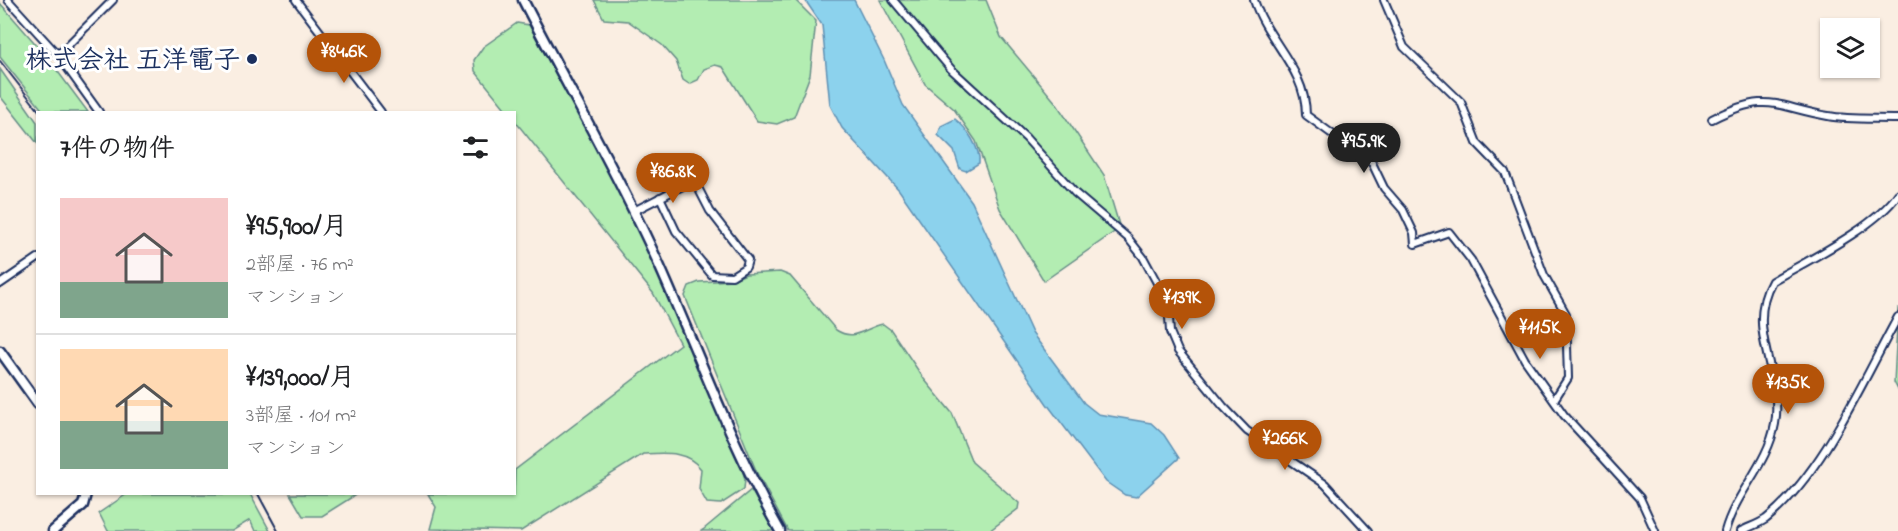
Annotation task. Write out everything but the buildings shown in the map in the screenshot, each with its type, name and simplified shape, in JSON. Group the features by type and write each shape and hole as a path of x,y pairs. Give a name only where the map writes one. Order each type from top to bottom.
{"street":[{"path":"8,0 58,55 98,111"},
{"path":"58,55 113,0"},
{"path":"296,0 380,111"},
{"path":"523,0 634,210 719,401 750,478 780,531"},
{"path":"893,0 951,69 1026,138 1075,193 1128,238 1143,257 1168,303 1170,332 1178,351 1223,406 1246,431 1325,484 1368,531"},
{"path":"1254,0 1297,74 1306,100 1306,115 1372,163 1384,188 1403,210 1414,233 1415,244 1449,232 1472,261 1507,329 1554,400 1603,459 1627,481 1640,498 1654,531"},
{"path":"1384,0 1404,47 1461,102 1477,143 1505,172 1544,275 1566,314 1568,378 1554,400"},
{"path":"1712,119 1754,102 1776,102 1830,116 1898,118"},
{"path":"634,210 702,176"},
{"path":"660,197 676,231 712,275 732,276 747,267 748,260 710,211 694,180"},
{"path":"1725,531 1730,514 1747,483 1764,459 1775,425 1777,403 1762,329 1763,297 1772,281 1868,222 1893,202 1898,195"},
{"path":"0,284 36,259"},
{"path":"1741,531 1764,521 1799,486 1831,438 1898,317"},
{"path":"0,351 36,401"},
{"path":"53,531 83,505 86,495"}],"green space":[{"path":"594,0 795,0 816,21 810,75 794,117 777,124 757,121 723,67 715,65 704,69 698,80 689,84 683,80 676,61 662,45 628,21 604,19"},
{"path":"880,0 986,0 1001,37 1056,103 1104,175 1120,228 1044,281 1000,209 976,141 954,109 925,84"},
{"path":"0,3 47,57 87,111 43,111 0,57"},
{"path":"517,23 529,25 629,208 737,452 745,479 744,489 721,504 707,503 699,489 701,469 689,458 675,454 643,454 521,531 430,529 436,507 429,495 516,495 516,469 680,344 653,293 516,122 516,111 507,111 475,71 474,60 483,47"},
{"path":"0,69 36,121 36,142 0,96"},
{"path":"780,272 790,276 836,330 849,335 883,324 891,330 924,379 952,413 972,462 1019,503 1018,509 989,531 788,531 757,473 685,296 689,286 699,282 732,280 746,274"},
{"path":"1898,307 1898,390 1894,382"},
{"path":"751,490 774,531 701,531 704,529"},
{"path":"126,495 251,495 270,531 255,531 250,520 232,531 108,531 99,513"},
{"path":"291,495 355,495 322,516 303,516"}],"water":[{"path":"805,0 854,0 884,60 903,105 972,202 1032,333 1084,403 1098,414 1151,423 1164,435 1179,458 1136,497 1125,495 1106,482 1047,404 899,190 842,128 830,105 822,25"},
{"path":"955,119 964,127 978,151 979,163 966,171 960,169 954,151 938,135 941,126"}],"railway":[{"path":"0,61 39,111"},
{"path":"259,495 278,531"}],"place":[{"name":"株式会社 五洋電子","path":"252,59"}]}
